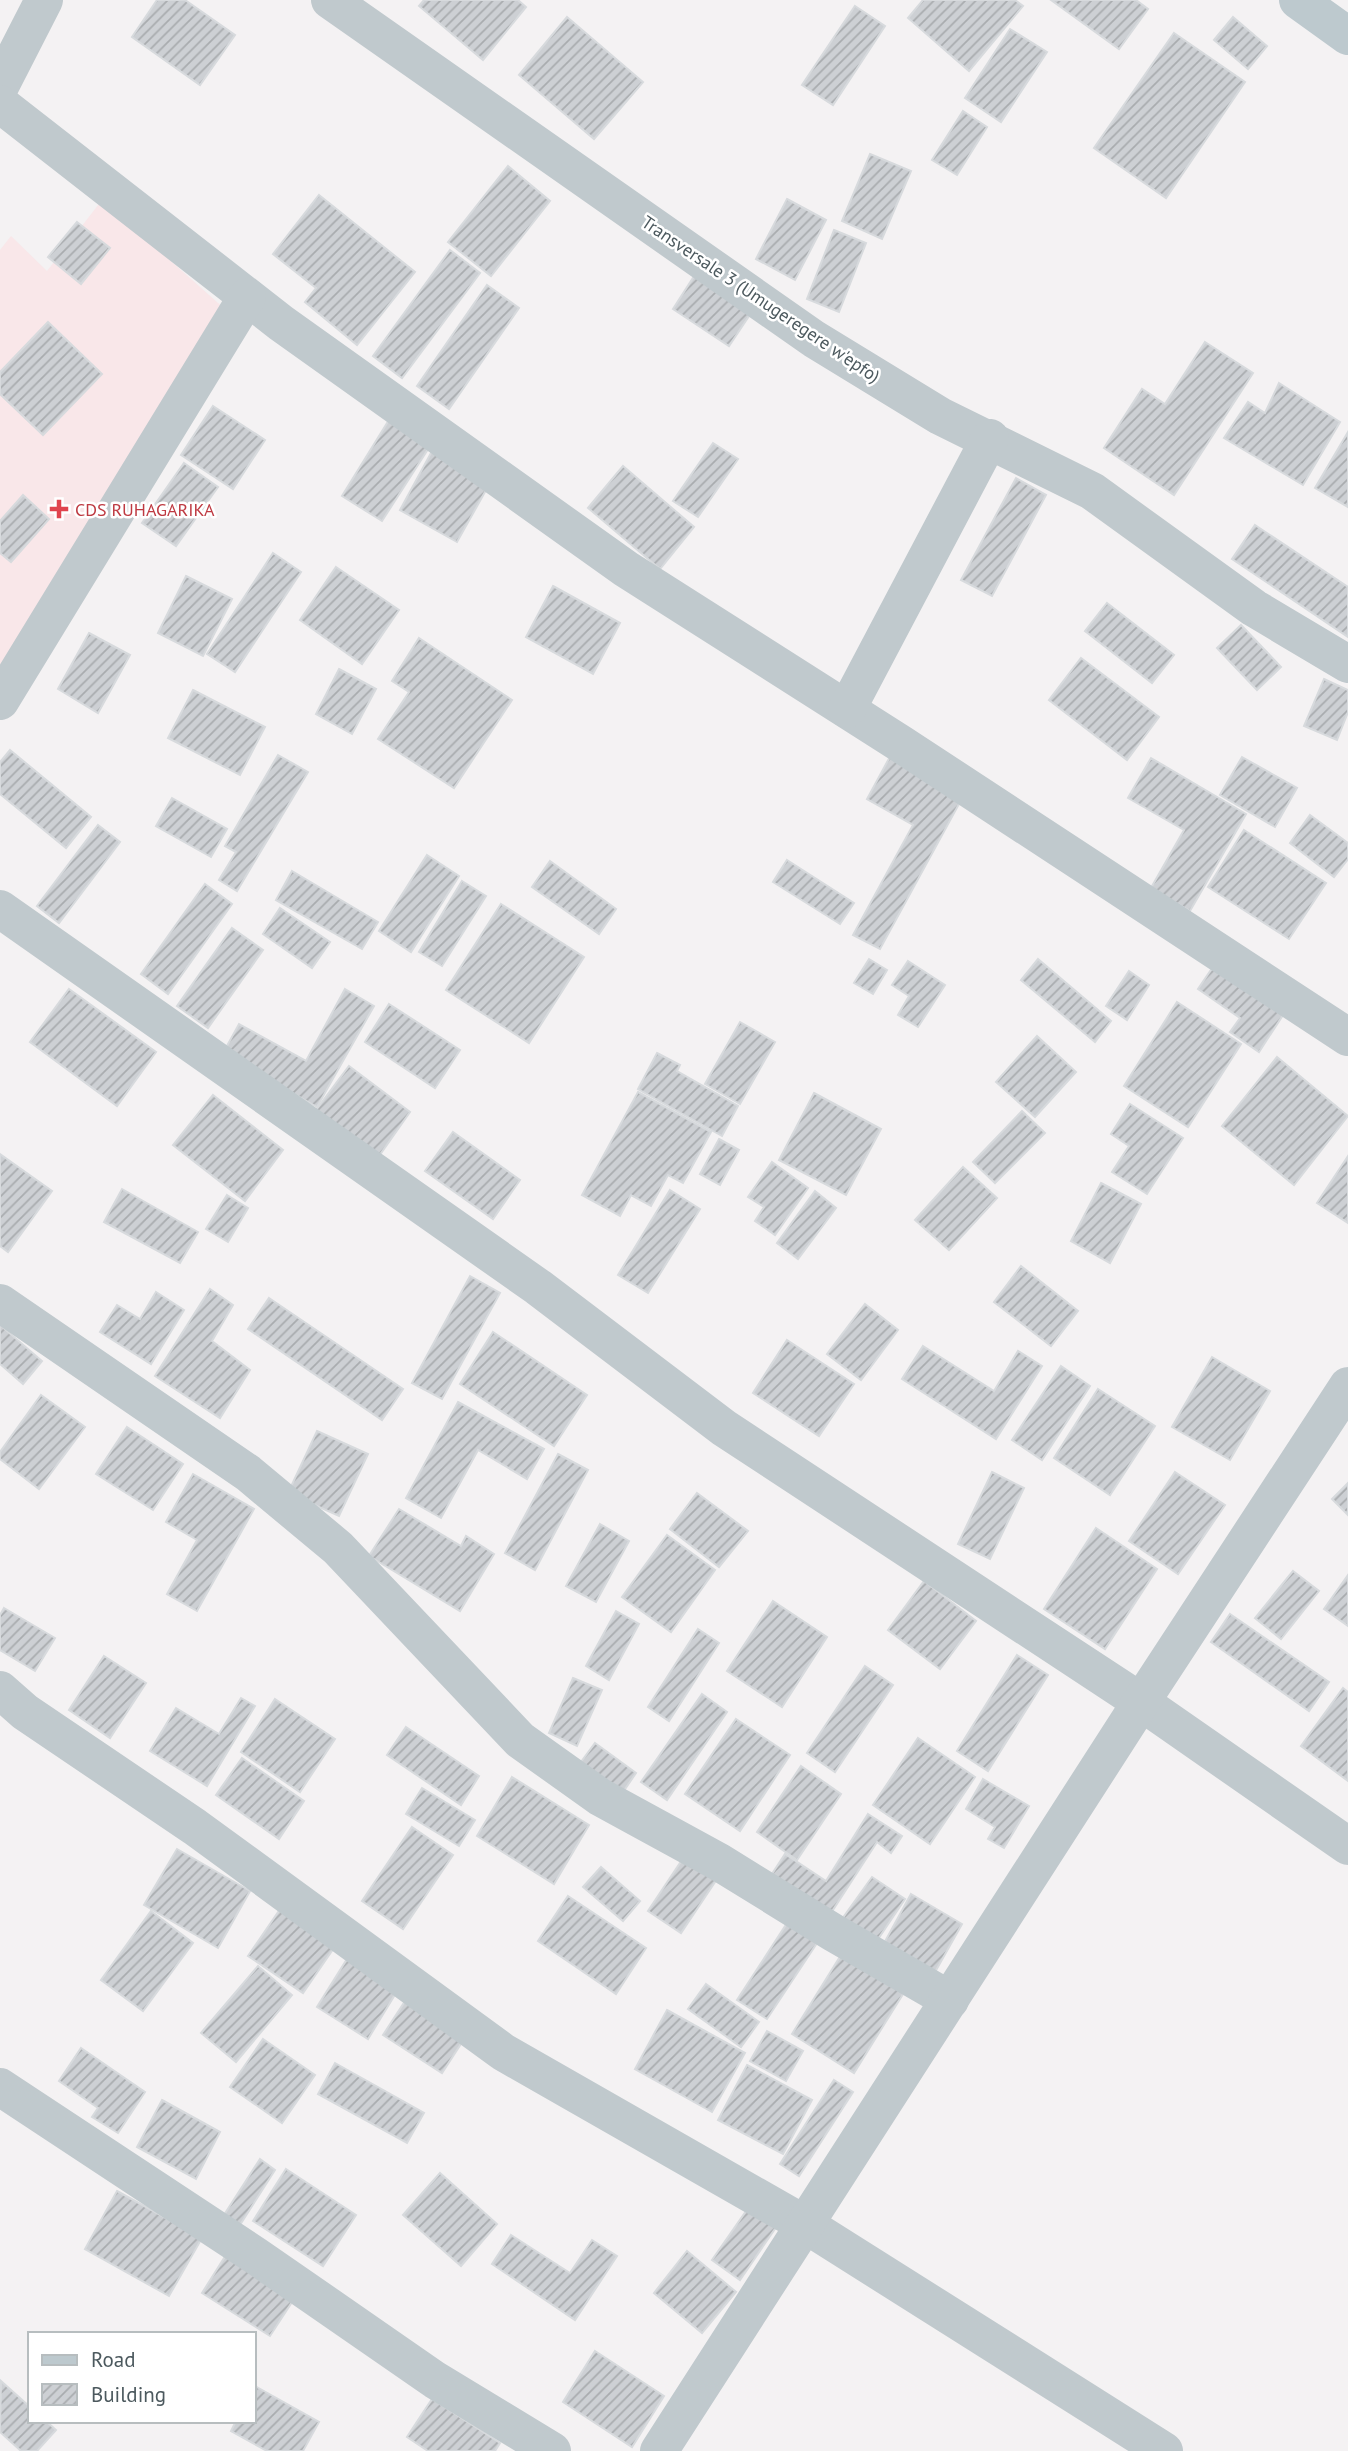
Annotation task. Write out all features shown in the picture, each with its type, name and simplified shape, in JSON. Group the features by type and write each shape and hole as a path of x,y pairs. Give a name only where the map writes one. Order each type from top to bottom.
{"street":[{"path":"0,86 44,0"},
{"name":"Transversale 3 (Umugeregere w'epfo)","path":"330,0 814,339 940,416 990,438 1092,491 1254,608 1348,664"},
{"path":"1298,0 1348,36"},
{"path":"0,104 247,297 626,569 847,709 1348,1037"},
{"path":"0,701 247,297"},
{"path":"847,709 990,438"},
{"path":"0,909 538,1287 724,1428 1141,1702 1348,1846"},
{"path":"0,1303 248,1473 338,1548 520,1740 600,1797 719,1862 950,2000"},
{"path":"659,2451 1141,1702 1348,1386"},
{"path":"0,1690 25,1712 195,1827 503,2052 806,2225 1164,2451"},
{"path":"0,2087 256,2256 435,2380 552,2451"}],"shaded area":[{"name":"CDS RUHAGARIKA","path":"102,200 235,318 0,701 0,250 11,236 47,271"}],"building":[{"path":"157,0 185,0 235,35 200,85 132,37"},
{"path":"424,0 518,0 526,7 483,60 419,6"},
{"path":"923,0 1015,0 1023,6 969,71 908,18"},
{"path":"1051,0 1136,0 1148,9 1119,49"},
{"path":"855,6 885,26 833,105 802,85"},
{"path":"567,17 643,82 594,139 519,75"},
{"path":"1233,17 1267,46 1248,69 1214,40"},
{"path":"1010,29 1047,52 1001,122 965,98"},
{"path":"1174,33 1245,82 1166,198 1094,148"},
{"path":"963,111 987,127 957,175 932,160"},
{"path":"870,154 911,171 882,239 842,221"},
{"path":"508,166 550,201 491,276 448,242"},
{"path":"319,195 415,272 357,345 305,302 316,288 273,254"},
{"path":"787,199 826,220 795,280 756,259"},
{"path":"77,222 110,248 81,284 48,257"},
{"path":"834,230 866,243 839,312 807,299"},
{"path":"450,250 480,273 402,378 373,356"},
{"path":"700,267 757,304 729,346 673,309"},
{"path":"487,285 519,308 449,409 417,386"},
{"path":"48,322 102,374 43,435 0,394 0,372"},
{"path":"1205,342 1253,373 1174,495 1104,448 1142,389 1165,404"},
{"path":"1279,383 1340,422 1303,485 1224,438 1248,402 1265,413"},
{"path":"213,406 265,440 233,489 181,455"},
{"path":"389,420 430,446 382,521 342,496"},
{"path":"1348,432 1348,507 1315,488"},
{"path":"713,443 738,459 698,517 673,501"},
{"path":"432,451 490,483 457,542 400,510"},
{"path":"184,463 218,487 176,546 142,523"},
{"path":"623,466 694,527 660,569 588,508"},
{"path":"1016,478 1046,495 992,596 961,580"},
{"path":"23,495 49,519 11,562 0,553 0,521"},
{"path":"1255,525 1348,587 1348,637 1232,559"},
{"path":"273,553 301,572 235,672 207,654"},
{"path":"336,567 399,610 362,664 300,620"},
{"path":"186,576 232,599 203,656 158,633"},
{"path":"553,586 620,623 593,674 526,637"},
{"path":"1107,603 1174,655 1152,683 1085,631"},
{"path":"1241,625 1281,667 1257,690 1217,648"},
{"path":"89,633 130,655 98,713 58,689"},
{"path":"419,638 512,700 454,788 378,739 409,692 392,681"},
{"path":"1081,658 1159,717 1127,760 1049,700"},
{"path":"339,669 376,689 352,734 316,714"},
{"path":"1324,679 1348,690 1348,712 1337,740 1304,726"},
{"path":"193,690 265,727 240,775 168,738"},
{"path":"10,750 91,817 66,848 0,794 0,762"},
{"path":"892,753 965,793 880,949 853,935 913,825 867,799"},
{"path":"278,755 308,772 237,891 219,880 236,852 225,846"},
{"path":"1242,757 1297,788 1275,827 1220,795"},
{"path":"1151,758 1246,814 1190,911 1151,888 1184,830 1128,798"},
{"path":"172,798 227,829 211,857 156,826"},
{"path":"1310,815 1348,843 1348,859 1334,877 1290,843"},
{"path":"98,825 120,842 59,923 37,906"},
{"path":"1244,830 1326,883 1289,939 1208,887"},
{"path":"427,855 459,876 411,952 379,931"},
{"path":"787,860 854,903 840,924 773,882"},
{"path":"550,861 616,909 599,934 532,887"},
{"path":"292,871 378,922 362,949 276,900"},
{"path":"462,881 486,896 442,966 419,952"},
{"path":"205,884 232,904 168,994 141,974"},
{"path":"501,904 584,957 529,1043 446,990"},
{"path":"280,908 330,942 312,968 263,934"},
{"path":"232,928 263,950 208,1028 177,1006"},
{"path":"869,959 887,970 873,994 854,983"},
{"path":"1038,959 1111,1021 1095,1042 1021,980"},
{"path":"908,961 945,985 918,1027 898,1015 909,996 892,985"},
{"path":"1217,961 1287,1009 1259,1052 1230,1032 1240,1018 1198,989"},
{"path":"1129,971 1149,985 1127,1020 1106,1006"},
{"path":"69,989 156,1052 117,1106 30,1042"},
{"path":"345,989 374,1006 317,1107 223,1053 239,1024 306,1061"},
{"path":"1177,1002 1241,1044 1188,1127 1124,1086"},
{"path":"389,1004 460,1050 435,1088 365,1042"},
{"path":"740,1022 775,1042 740,1104 705,1084"},
{"path":"1037,1036 1076,1072 1035,1117 996,1082"},
{"path":"657,1053 680,1065 677,1071 738,1106 722,1136 638,1089"},
{"path":"1277,1057 1348,1116 1294,1185 1222,1126"},
{"path":"349,1066 410,1112 379,1156 316,1110"},
{"path":"638,1092 711,1132 683,1183 668,1175 651,1206 631,1195 620,1216 582,1195"},
{"path":"814,1093 881,1129 846,1195 779,1160"},
{"path":"213,1095 283,1150 245,1201 173,1145"},
{"path":"1130,1104 1183,1138 1147,1194 1112,1172 1129,1146 1111,1134"},
{"path":"1022,1111 1045,1133 995,1183 973,1162"},
{"path":"453,1132 520,1180 493,1219 425,1171"},
{"path":"719,1139 739,1150 720,1185 700,1174"},
{"path":"0,1154 52,1191 8,1252 0,1246"},
{"path":"1348,1156 1348,1223 1317,1203"},
{"path":"772,1162 808,1188 775,1235 755,1221 764,1207 748,1197"},
{"path":"963,1167 997,1198 949,1250 915,1220"},
{"path":"1101,1183 1141,1204 1110,1263 1071,1241"},
{"path":"122,1189 198,1232 180,1263 104,1222"},
{"path":"670,1190 700,1209 648,1293 618,1275"},
{"path":"815,1191 836,1208 798,1259 777,1243"},
{"path":"227,1195 248,1208 228,1242 206,1229"},
{"path":"1021,1266 1078,1311 1051,1346 994,1302"},
{"path":"470,1276 500,1293 442,1399 412,1383"},
{"path":"210,1289 233,1305 212,1341 250,1370 220,1418 155,1376"},
{"path":"156,1292 184,1310 151,1364 100,1332 117,1305 140,1319"},
{"path":"269,1298 403,1389 382,1420 248,1329"},
{"path":"865,1304 898,1330 861,1380 827,1354"},
{"path":"0,1325 42,1361 23,1384 0,1364"},
{"path":"493,1332 587,1395 554,1446 460,1384"},
{"path":"787,1340 854,1384 819,1436 753,1393"},
{"path":"923,1346 994,1391 1018,1351 1042,1366 996,1439 902,1379"},
{"path":"1212,1357 1270,1391 1230,1460 1172,1427"},
{"path":"1061,1366 1090,1386 1042,1460 1012,1440"},
{"path":"1098,1389 1155,1426 1110,1495 1054,1458"},
{"path":"41,1395 85,1427 39,1489 0,1459 0,1452"},
{"path":"458,1402 544,1449 527,1479 478,1450 441,1518 406,1498"},
{"path":"127,1427 183,1464 153,1510 96,1474"},
{"path":"317,1431 368,1454 339,1516 288,1493"},
{"path":"558,1454 588,1470 535,1570 505,1553"},
{"path":"992,1472 1024,1488 990,1559 958,1544"},
{"path":"1175,1472 1225,1505 1178,1574 1129,1541"},
{"path":"193,1474 254,1509 197,1611 167,1594 197,1540 166,1522"},
{"path":"1348,1483 1348,1515 1332,1499"},
{"path":"697,1493 748,1531 719,1567 670,1529"},
{"path":"399,1509 461,1546 466,1536 494,1554 460,1611 369,1556"},
{"path":"600,1524 629,1541 596,1602 566,1586"},
{"path":"1096,1528 1157,1569 1105,1649 1044,1609"},
{"path":"667,1535 715,1570 671,1632 622,1597"},
{"path":"1293,1571 1319,1591 1281,1639 1255,1618"},
{"path":"1348,1575 1348,1626 1324,1609"},
{"path":"924,1581 976,1621 940,1669 888,1630"},
{"path":"773,1601 827,1637 782,1707 727,1671"},
{"path":"4,1608 55,1638 35,1671 0,1650 0,1615"},
{"path":"616,1611 639,1624 609,1680 586,1666"},
{"path":"1230,1614 1329,1682 1309,1711 1211,1642"},
{"path":"698,1629 719,1643 669,1721 648,1707"},
{"path":"1017,1655 1048,1675 988,1771 957,1751"},
{"path":"104,1656 146,1683 110,1738 69,1710"},
{"path":"865,1666 893,1685 835,1772 807,1753"},
{"path":"573,1678 602,1690 577,1746 549,1733"},
{"path":"1343,1688 1348,1692 1348,1781 1301,1746"},
{"path":"702,1694 727,1712 667,1800 641,1782"},
{"path":"241,1698 255,1706 207,1786 150,1751 176,1708 219,1734"},
{"path":"275,1699 335,1739 300,1792 241,1752"},
{"path":"736,1719 790,1755 740,1831 685,1794"},
{"path":"406,1727 479,1776 461,1805 387,1755"},
{"path":"918,1738 975,1777 930,1844 873,1805"},
{"path":"595,1743 636,1773 623,1792 581,1762"},
{"path":"242,1758 304,1801 279,1839 216,1795"},
{"path":"801,1766 841,1794 797,1860 757,1832"},
{"path":"512,1777 589,1825 554,1884 477,1836"},
{"path":"983,1779 1029,1806 1004,1848 988,1839 995,1827 966,1809"},
{"path":"422,1788 475,1820 459,1846 406,1814"},
{"path":"868,1814 902,1836 891,1853 877,1842 829,1916 770,1877 785,1854 826,1881"},
{"path":"412,1827 453,1855 403,1929 362,1901"},
{"path":"177,1849 250,1891 218,1948 144,1905"},
{"path":"688,1851 721,1873 681,1933 648,1911"},
{"path":"601,1867 640,1901 623,1921 583,1887"},
{"path":"872,1877 905,1899 876,1942 842,1919"},
{"path":"911,1894 962,1924 934,1974 883,1945"},
{"path":"568,1896 646,1948 616,1994 538,1941"},
{"path":"283,1905 338,1942 303,1993 248,1956"},
{"path":"151,1911 193,1943 143,2011 101,1980"},
{"path":"791,1917 821,1937 767,2019 737,2000"},
{"path":"846,1947 908,1986 854,2073 792,2034"},
{"path":"352,1951 402,1983 368,2039 317,2007"},
{"path":"258,1966 292,1995 236,2062 201,2033"},
{"path":"706,1984 759,2022 741,2047 688,2009"},
{"path":"411,1992 470,2030 442,2073 383,2035"},
{"path":"667,2010 745,2053 712,2112 635,2069"},
{"path":"767,2031 803,2051 786,2081 750,2061"},
{"path":"263,2039 315,2075 282,2123 230,2087"},
{"path":"81,2048 145,2092 118,2133 92,2117 98,2108 59,2081"},
{"path":"335,2063 424,2113 407,2143 318,2094"},
{"path":"747,2065 812,2100 783,2154 718,2120"},
{"path":"834,2080 853,2092 799,2176 780,2164"},
{"path":"162,2100 220,2132 196,2179 137,2147"},
{"path":"260,2159 275,2170 240,2225 224,2215"},
{"path":"286,2169 356,2215 323,2266 253,2221"},
{"path":"440,2173 497,2224 461,2266 403,2215"},
{"path":"117,2191 202,2238 169,2296 85,2249"},
{"path":"751,2204 779,2223 740,2280 712,2260"},
{"path":"511,2235 570,2273 592,2240 617,2256 575,2320 492,2264"},
{"path":"687,2251 736,2292 702,2333 654,2293"},
{"path":"226,2255 294,2299 270,2336 202,2293"},
{"path":"595,2351 664,2396 632,2447 563,2402"},
{"path":"1,2381 28,2405 28,2423 48,2423 56,2430 37,2451 21,2451 0,2432"},
{"path":"256,2387 319,2422 303,2451 267,2451 231,2431 235,2423 256,2423"},
{"path":"432,2399 500,2443 495,2451 428,2451 407,2437"}],"place":[{"name":"CDS RUHAGARIKA","path":"59,509"}]}
